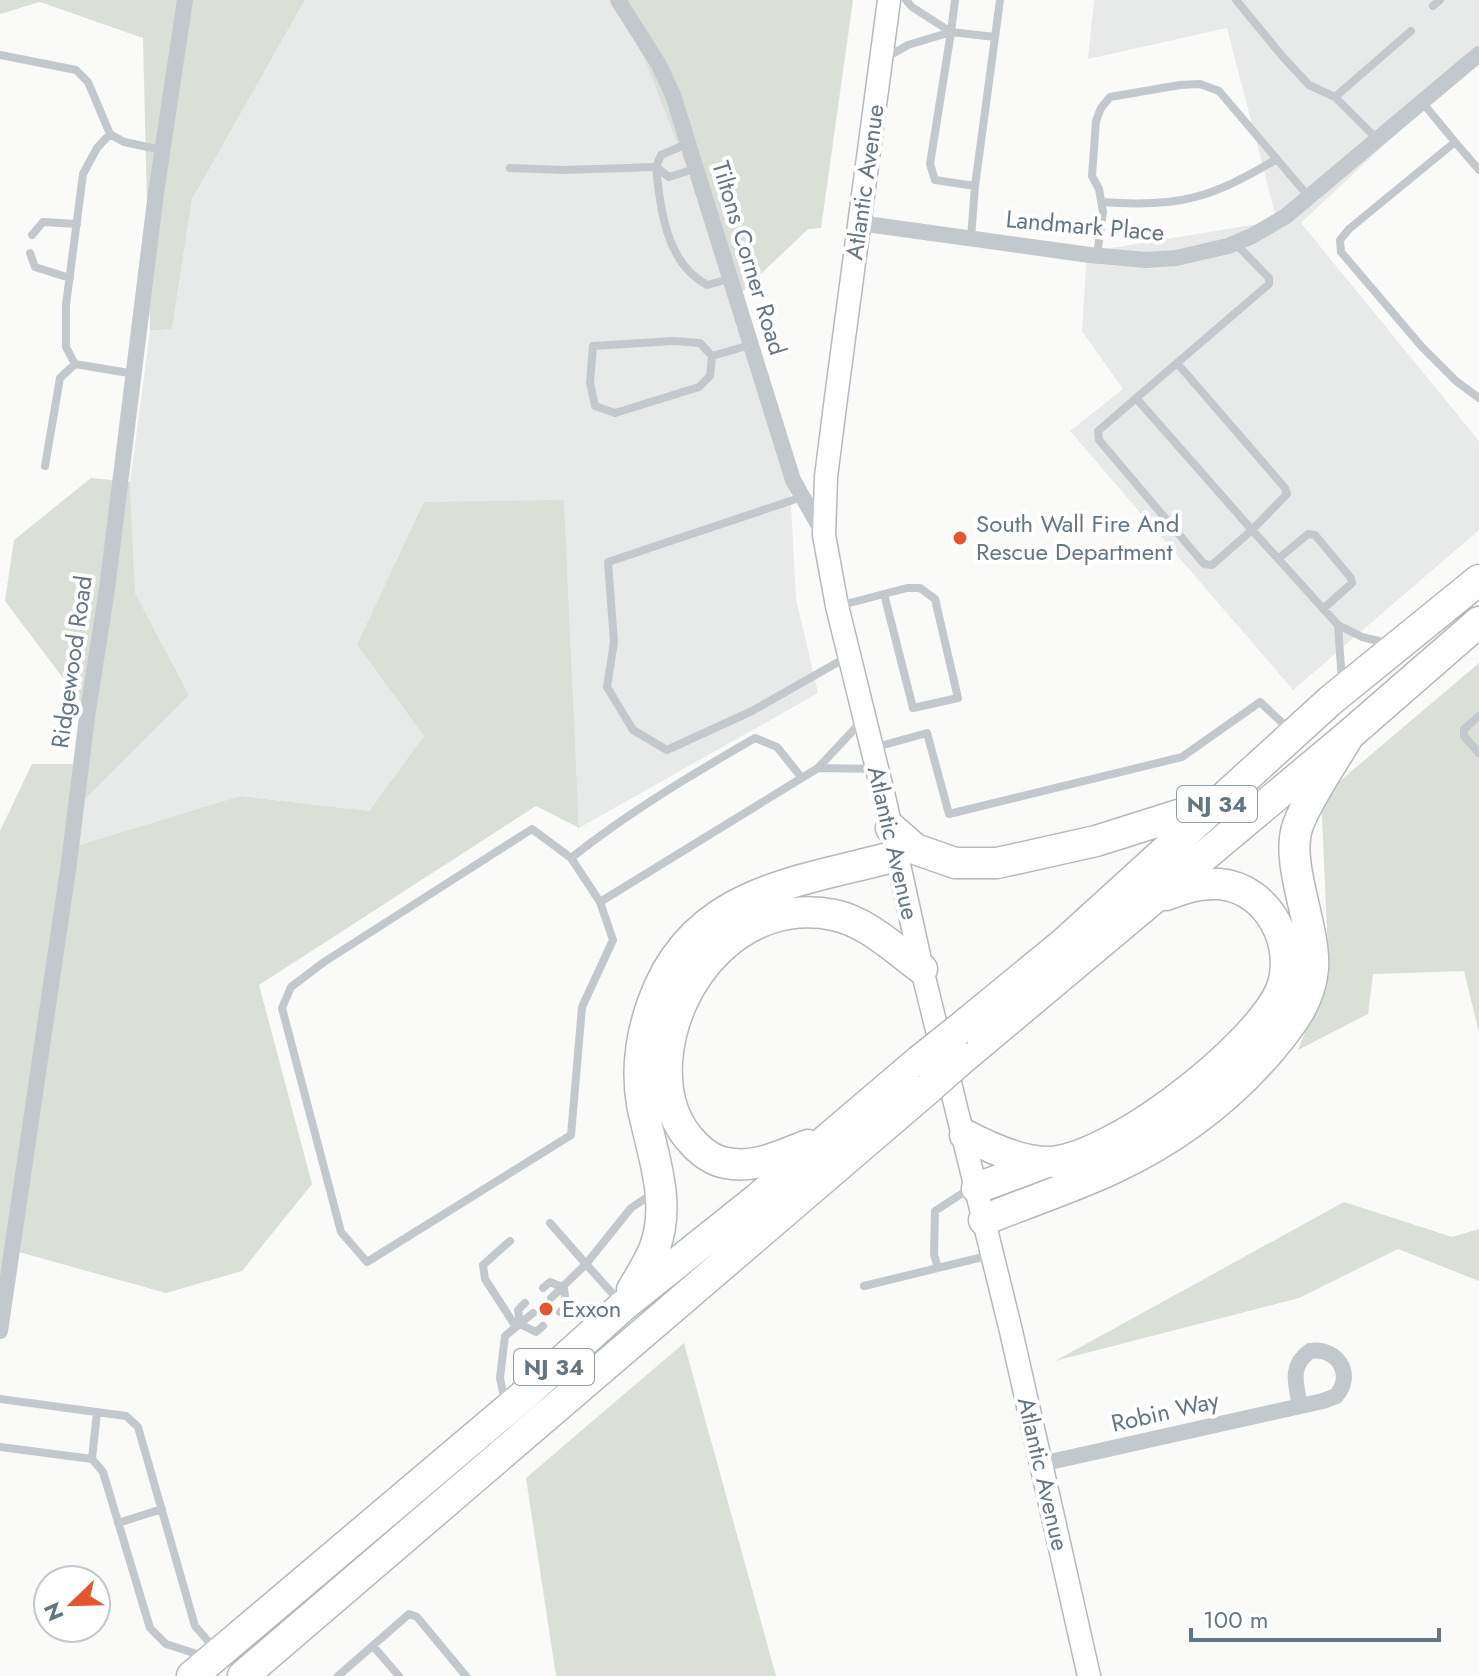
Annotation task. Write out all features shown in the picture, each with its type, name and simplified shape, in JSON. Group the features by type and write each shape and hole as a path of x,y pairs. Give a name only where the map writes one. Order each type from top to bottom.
{"highway":[{"name":"NJ 34","path":"243,1676 960,1044 1064,943 1294,734 1479,580"},
{"name":"NJ 34","path":"960,1044 1150,902 1479,622"},
{"path":"984,1220 1110,1170 1167,1139 1232,1090 1291,1026 1304,1004 1313,964 1311,935 1297,864 1298,826 1349,735"},
{"path":"623,1306 655,1246 662,1210 642,1102 639,1069 642,1042 651,1006 666,972 681,950 711,919 748,897 893,842 955,863 997,863 1096,841 1219,802"},
{"path":"977,1186 1082,1153 1158,1114 1235,1050 1280,991 1286,961 1280,929 1268,911 1253,897 1222,884 1192,885 1150,902"},
{"path":"829,1137 761,1163 740,1165 710,1158 685,1135 672,1112 667,1069 673,1026 687,991 705,964 730,939 752,925 774,917 805,912 834,915 862,926 922,969"},
{"name":"NJ 34","path":"206,1664 506,1410 623,1306 829,1137 924,1075"},
{"path":"965,1135 1016,1156 1047,1162"}],"main road":[{"name":"Atlantic Avenue","path":"889,0 828,461 824,535 837,606 922,969 965,1135 1089,1676"}],"street":[{"name":"Ridgewood Road","path":"0,1331 41,1066 185,0"},
{"name":"Tiltons Corner Road","path":"618,0 659,65 690,143 729,279 793,480 824,535"},
{"name":"Landmark Place","path":"859,223 1146,260 1202,253 1235,243 1286,216 1477,59"},
{"name":"Robin Way","path":"1041,1464 1300,1406"}],"lane":[{"path":"906,0 951,32"},
{"path":"955,0 930,164 935,180 975,186"},
{"path":"971,238 1000,0"},
{"path":"1236,0 1309,85 1335,97 1378,140"},
{"path":"1335,97 1411,31"},
{"path":"881,60 908,45 951,32 995,37"},
{"path":"0,55 76,70 88,82 110,134 124,142 163,150"},
{"path":"1097,255 1103,212 1099,189 1092,176 1096,121 1110,97 1180,85 1200,84 1219,91 1309,197"},
{"path":"1422,102 1479,170"},
{"path":"75,364 66,347 66,305 83,174 97,148 110,134"},
{"path":"1455,142 1349,229 1340,240 1341,252 1391,312 1456,381 1479,398"},
{"path":"690,143 661,155 656,167 660,203 672,245 692,277 707,285 729,279"},
{"path":"1102,202 1146,205 1182,201 1235,184 1277,159"},
{"path":"510,168 656,167 669,177 697,168"},
{"path":"32,235 43,222 77,224"},
{"path":"1177,363 1287,494 1212,565 1204,564 1099,440 1098,431 1136,398 1269,284 1269,278 1235,243"},
{"path":"30,253 35,267 70,278"},
{"path":"674,341 700,343 712,356 710,376 699,387 615,413 595,406 590,383 593,346 674,341"},
{"path":"712,356 750,345"},
{"path":"45,466 60,378 67,369 75,364 135,374"},
{"path":"1136,398 1338,625 1362,637 1400,646"},
{"path":"803,497 608,562 614,642 607,687 633,730 667,750 752,711 849,655"},
{"path":"1278,559 1308,534 1315,535 1352,583 1323,609"},
{"path":"837,606 907,588 920,588 935,599 958,698 913,708 884,594"},
{"path":"1338,625 1343,691"},
{"path":"818,768 874,759 927,733 949,814 1182,757 1260,702 1294,734"},
{"path":"1479,716 1464,729 1464,736 1479,753"},
{"path":"600,902 818,768 864,718"},
{"path":"571,858 688,777 755,738 777,747 802,778"},
{"path":"532,829 571,858 600,902 613,940 582,1007 571,1135 367,1262 341,1232 282,1008 291,987 324,962 532,829"},
{"path":"938,1267 934,1255 935,1211 977,1186"},
{"path":"551,1298 586,1264 631,1208 660,1188"},
{"path":"550,1223 623,1306"},
{"path":"510,1241 483,1265 485,1279 518,1325 536,1332 543,1326"},
{"path":"864,1286 992,1255"},
{"path":"543,1288 550,1282 564,1288"},
{"path":"560,1312 566,1306 564,1288"},
{"path":"518,1325 518,1310 525,1303"},
{"path":"506,1410 500,1378 505,1336 533,1313"},
{"path":"0,1399 126,1416 138,1427 206,1664"},
{"path":"92,1459 97,1412"},
{"path":"0,1447 92,1459 103,1472 150,1628 166,1644 197,1654 206,1664"},
{"path":"118,1523 162,1509"},
{"path":"338,1676 409,1614 417,1617 466,1676"},
{"path":"373,1646 399,1676"}],"shaded area":[{"path":"0,0 305,0 192,199 172,329 150,331 143,38 40,2 0,14"},
{"path":"305,0 615,0 627,14 737,297 789,467 796,599 818,693 579,828 564,501 357,645 424,736 369,811 240,796 76,847 82,802 189,695 135,593 130,482 150,331 172,329 192,199"},
{"path":"615,0 853,0 821,228 808,229 737,297 627,14"},
{"path":"1094,0 1479,0 1479,56 1301,223 1479,441 1479,530 1293,690 1070,431 1123,389 1082,331 1087,252 1277,221 1227,28 1088,59"},
{"path":"91,478 130,482 135,593 189,695 82,802 77,846 240,796 369,811 424,736 357,645 424,502 564,500 579,828 536,806 259,985 312,1184 242,1271 166,1293 19,1252 0,1278 0,831 32,764 87,764 94,719 5,601 14,540"},
{"path":"1479,663 1479,1033 1464,971 1373,974 1368,1014 1298,1050 1329,972 1321,797"},
{"path":"1344,1202 1452,1237 1479,1229 1479,1281 1398,1249 1299,1298 1055,1361"},
{"path":"684,1343 776,1676 556,1676 526,1478"}],"place":[{"name":"South Wall Fire And Rescue Department","path":"960,538"},
{"name":"Exxon","path":"546,1309"}]}
